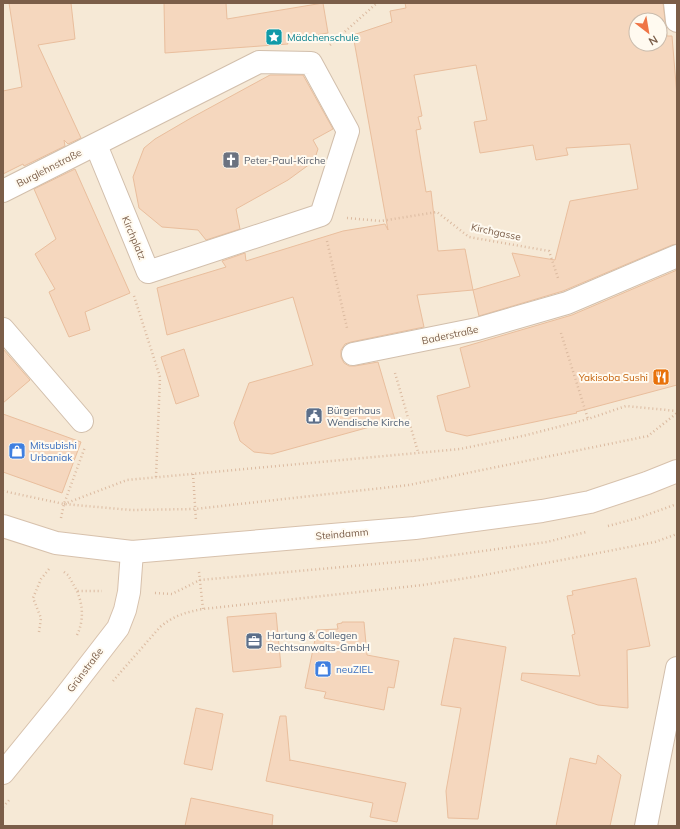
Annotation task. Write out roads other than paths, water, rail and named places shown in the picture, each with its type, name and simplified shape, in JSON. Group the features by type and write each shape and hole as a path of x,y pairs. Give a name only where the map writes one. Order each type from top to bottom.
{"street":[{"path":"675,3 677,21"},
{"name":"Kirchplatz","path":"259,62 311,63 348,131 321,216 148,272 96,145 259,62"},
{"name":"Burglehnstraße","path":"3,191 96,145"},
{"name":"Baderstraße","path":"353,354 477,329 560,305 677,256"},
{"path":"3,329 82,421"},
{"name":"Steindamm","path":"3,526 56,543 132,552 415,528 542,511 590,502 677,471"},
{"name":"Grünstraße","path":"3,773 118,628 125,610 129,592 132,552"},
{"path":"646,826 677,668"}],"place":[{"name":"Mädchenschule","path":"274,37"},
{"name":"Peter-Paul-Kirche","path":"231,160"},
{"name":"Yakisoba Sushi","path":"661,377"},
{"name":"Bürgerhaus Wendische Kirche","path":"314,416"},
{"name":"Mitsubishi Urbaniak","path":"17,451"},
{"name":"Hartung & Collegen Rechtsanwalts-GmbH","path":"254,641"},
{"name":"neuZIEL","path":"323,669"}]}
